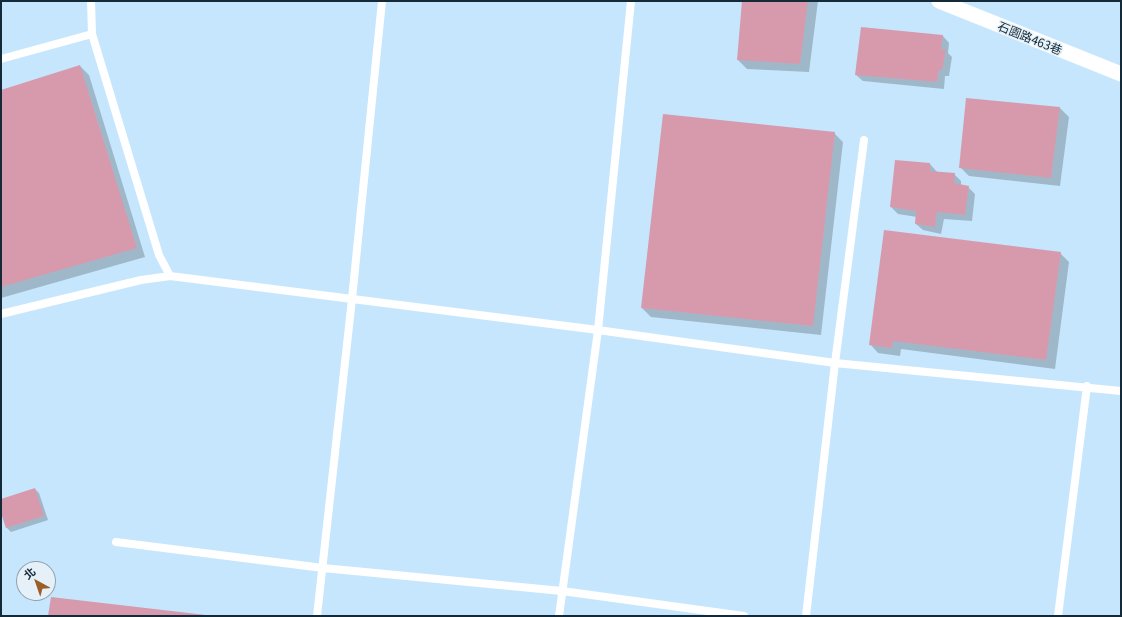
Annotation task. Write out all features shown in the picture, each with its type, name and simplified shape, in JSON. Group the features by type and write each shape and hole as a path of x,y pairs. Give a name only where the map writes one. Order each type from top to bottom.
{"street":[{"name":"石園路463巷","path":"939,1 1121,74"}],"lane":[{"path":"91,1 92,34 159,255 170,276"},
{"path":"317,616 352,299 382,1"},
{"path":"559,616 598,330 631,1"},
{"path":"1,59 92,34"},
{"path":"806,616 835,363 864,140"},
{"path":"1,314 142,280 170,276 598,330 835,363 1121,390"},
{"path":"1058,616 1088,386"},
{"path":"116,542 322,568 562,591 744,616"}],"building":[{"path":"742,1 808,1 800,64 737,60"},
{"path":"861,27 943,35 941,49 946,50 942,70 939,70 937,82 855,75"},
{"path":"80,65 137,248 1,287 1,90"},
{"path":"966,98 1060,107 1051,178 959,168"},
{"path":"663,114 835,132 813,326 641,308"},
{"path":"895,160 930,163 930,171 955,173 954,183 969,186 965,215 937,212 935,227 915,224 916,211 890,207"},
{"path":"884,230 1061,252 1046,360 893,341 892,348 869,345"},
{"path":"35,488 44,516 6,528 1,513 1,499"},
{"path":"56,598 206,615 206,616 48,616 50,601 56,601"}]}
